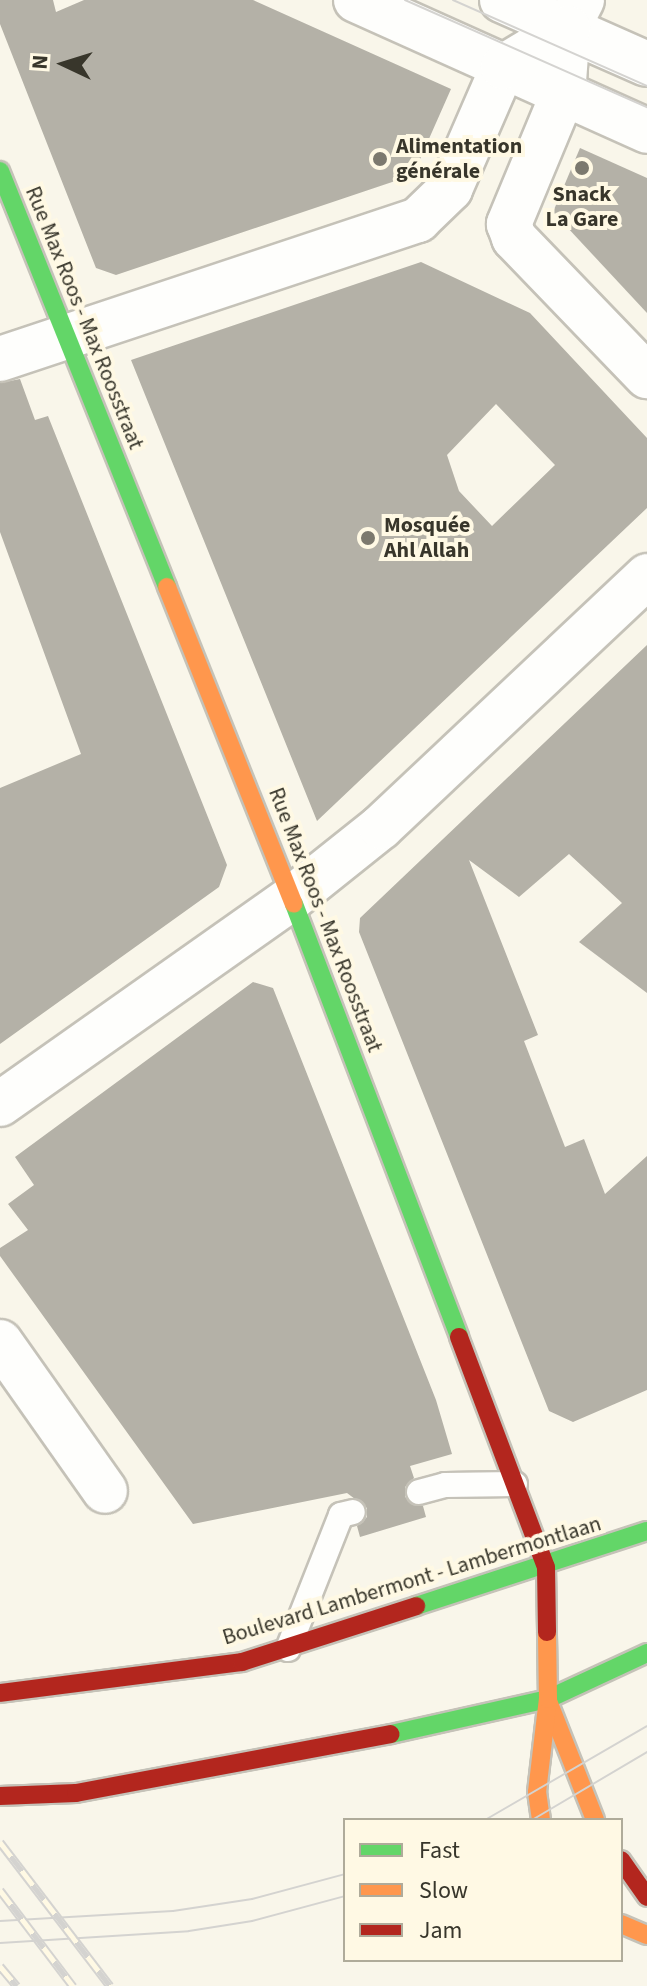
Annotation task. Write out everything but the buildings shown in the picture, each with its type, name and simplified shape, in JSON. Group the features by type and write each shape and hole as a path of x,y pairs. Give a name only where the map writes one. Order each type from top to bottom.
{"street":[{"path":"356,0 647,131"},
{"path":"502,0 575,14 647,64"},
{"path":"0,359 418,220 450,189 503,67 575,14"},
{"path":"575,14 563,94 509,224 514,238 647,376"},
{"name":"Rue Max Roos - Max Roosstraat","path":"0,171 292,898 546,1567 548,1699"},
{"path":"0,1104 292,898 381,827 647,576"},
{"path":"0,1342 105,1491"},
{"name":"Boulevard Lambermont - Lambermontlaan","path":"0,1693 129,1680 288,1649 546,1567 647,1531"},
{"path":"0,1796 76,1793 248,1765 548,1699 647,1653"},
{"path":"541,1818 537,1792 548,1699"},
{"path":"548,1699 594,1818"},
{"path":"623,1863 647,1897"},
{"path":"623,1925 647,1935"}],"lane":[{"path":"419,1492 445,1485 515,1484"},
{"path":"288,1649 341,1515 353,1512"}],"tram line":[{"path":"405,0 647,107"},
{"path":"453,0 647,86"},
{"path":"488,1818 647,1726"},
{"path":"535,1818 647,1752"},
{"path":"0,1921 173,1911 252,1899 343,1875"},
{"path":"0,1943 189,1931 252,1921 343,1897"}],"railway":[{"path":"0,1842 110,1986"},
{"path":"0,1890 73,1986"},
{"path":"0,1966 17,1986"}],"traffic: fast":[{"path":"0,171 167,587"},
{"path":"294,904 459,1337"},
{"path":"416,1606 647,1531"},
{"path":"391,1734 548,1699 647,1653"}],"traffic: slow":[{"path":"167,587 294,904"},
{"path":"541,1818 537,1792 548,1699 547,1632"},
{"path":"548,1701 594,1818"},
{"path":"623,1925 647,1935"}],"traffic: jam":[{"path":"459,1337 546,1567 547,1632"},
{"path":"0,1693 242,1662 416,1606"},
{"path":"0,1796 76,1793 391,1734"},
{"path":"623,1863 647,1897"}],"place":[{"name":"Alimentation générale","path":"380,159"},
{"name":"Snack La Gare","path":"582,168"},
{"name":"Mosquée Ahl Allah","path":"368,538"}]}
